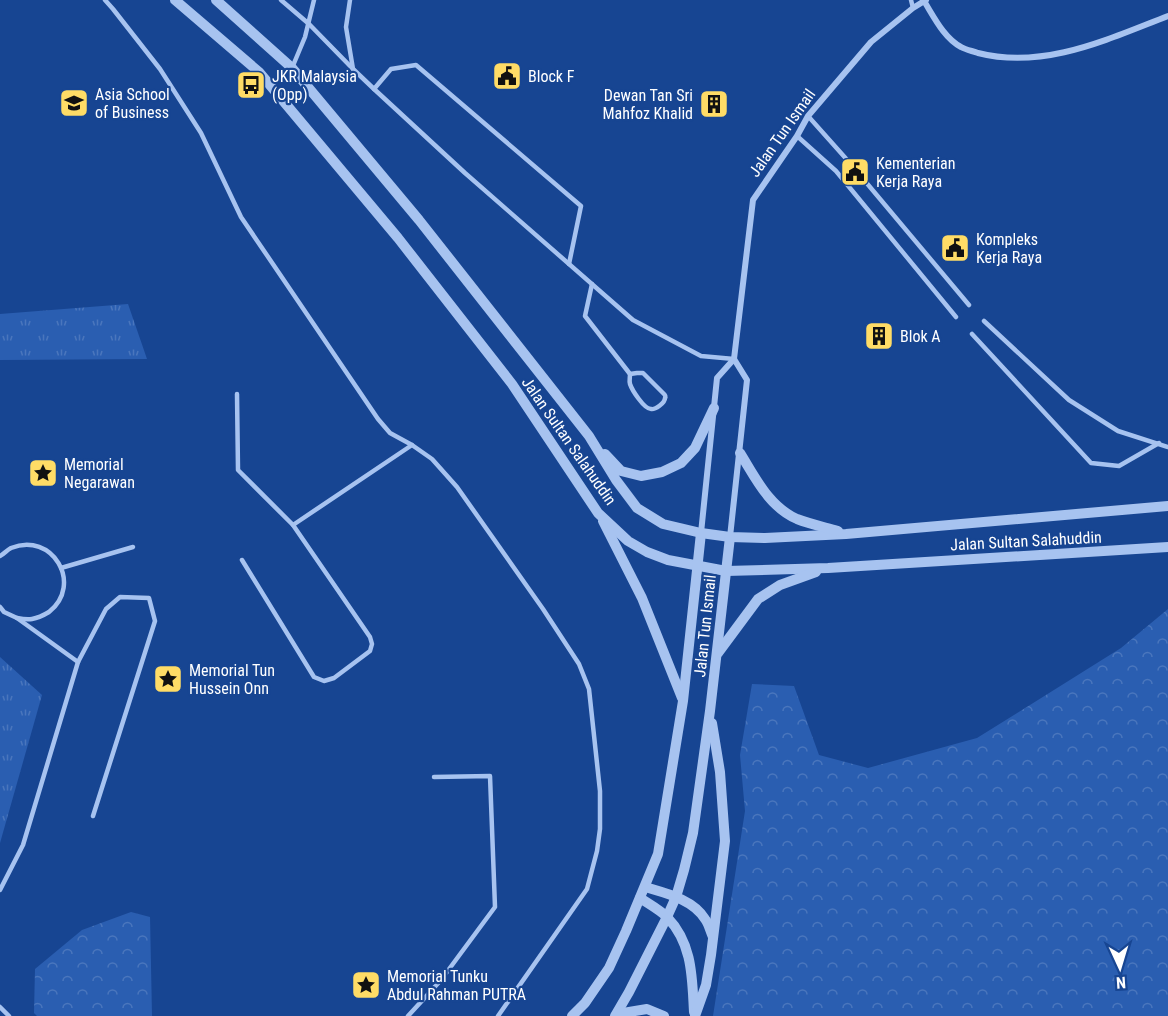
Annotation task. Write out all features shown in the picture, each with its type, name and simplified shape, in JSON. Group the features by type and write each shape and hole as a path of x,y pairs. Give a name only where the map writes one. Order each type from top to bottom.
{"street":[{"name":"Jalan Sultan Salahuddin","path":"176,0 259,72 398,238 512,384 598,513 628,541 647,552 668,560 726,571 828,568 1168,547"},
{"name":"Jalan Sultan Salahuddin","path":"216,0 292,68 419,220 589,436 616,480 637,508 663,524 730,537 765,538 846,534 1168,506"},
{"path":"925,1 949,38 955,43 962,48 994,57 1044,57 1087,46 1168,16"},
{"name":"Jalan Tun Ismail","path":"572,1016 585,1003 609,968 657,854 683,701 717,378 734,359 753,200 808,117 871,42 925,1"},
{"name":"Jalan Tun Ismail","path":"616,1015 676,897 693,832 717,655 747,380 734,359"},
{"path":"589,436 621,471 641,476 662,472 681,464 695,448 714,408"},
{"path":"740,453 772,501 783,512 846,534"},
{"path":"598,513 642,598 683,701"},
{"path":"717,655 758,599 780,585 828,568"},
{"path":"694,1016 706,986 725,841 720,772 710,711"},
{"path":"645,887 676,897 694,907 705,918 713,937"},
{"path":"640,898 667,917 683,940 689,954 694,1016"},
{"path":"616,1015 647,1009 663,1016"}],"lane":[{"path":"105,0 160,69 201,133 241,217 378,419 390,433 432,459 457,487 543,609 579,664 589,688 600,791 600,829 587,889 498,1016"},
{"path":"281,0 465,173 633,320 701,356 734,359"},
{"path":"292,68 309,24 314,0"},
{"path":"350,0 346,27 353,69"},
{"path":"911,0 913,8"},
{"path":"374,89 391,69 416,65 581,206 569,264"},
{"path":"808,117 849,162 969,305"},
{"path":"797,136 837,171 956,317"},
{"path":"592,284 585,316 630,374 630,384 634,394 646,408 654,409 664,401 666,398 664,394 643,373 630,374"},
{"path":"984,321 1069,400 1118,431 1168,447"},
{"path":"972,334 1091,463 1119,466 1159,443"},
{"path":"237,394 238,470 293,525 370,637 372,644 370,651 334,678 324,681 314,677 242,560"},
{"path":"293,525 412,445"},
{"path":"0,556 10,548 25,545 40,547 53,555 61,568 64,581 62,595 55,606 44,615 31,619 17,618"},
{"path":"61,568 133,547"},
{"path":"0,890 22,845 78,662 106,609 120,597 149,598 155,621 93,816"},
{"path":"0,607 78,662"},
{"path":"408,1016 441,980 495,907 490,776 434,777"},
{"path":"0,1007 9,1016"}],"green space":[{"path":"128,304 147,359 0,360 0,314"},
{"path":"1168,609 1168,1016 713,1016 745,811 740,755 752,684 794,686 819,755 868,768 977,738 1121,648"},
{"path":"0,657 42,695 0,843"},
{"path":"131,912 150,917 152,1016 37,1016 34,1013 35,969 82,930"}],"place":[{"name":"Block F","path":"507,76"},
{"name":"JKR Malaysia (Opp)","path":"251,85"},
{"name":"Asia School of Business","path":"74,103"},
{"name":"Dewan Tan Sri Mahfoz Khalid","path":"714,104"},
{"name":"Kementerian Kerja Raya","path":"855,172"},
{"name":"Kompleks Kerja Raya","path":"955,248"},
{"name":"Blok A","path":"879,336"},
{"name":"Memorial Negarawan","path":"43,473"},
{"name":"Memorial Tun Hussein Onn","path":"168,679"},
{"name":"Memorial Tunku Abdul Rahman PUTRA","path":"366,985"}]}
